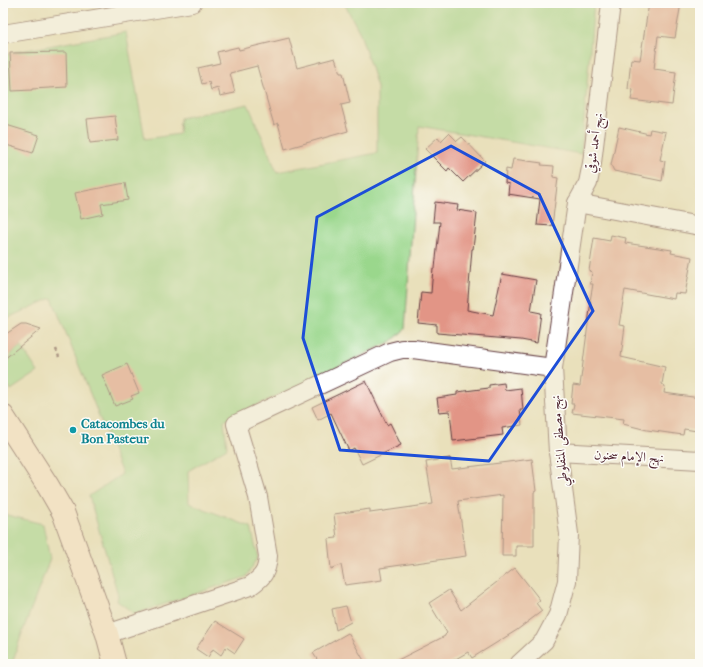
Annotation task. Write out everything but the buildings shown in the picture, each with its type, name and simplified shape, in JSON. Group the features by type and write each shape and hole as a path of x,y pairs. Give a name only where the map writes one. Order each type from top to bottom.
{"main road":[{"path":"3,416 63,512 107,634 115,664"}],"street":[{"path":"3,34 192,3"},
{"name":"نهج أحمد شوقي","path":"577,203 588,183 592,163 611,3"},
{"path":"577,203 700,226"},
{"name":"نهج مصطفى المنفلوطي","path":"519,664 544,641 558,616 567,581 569,534 558,452 553,368 577,203"},
{"path":"107,634 250,586 260,579 265,572 268,565 268,556 258,497 236,424 390,352 402,349 413,349 553,368"},
{"name":"نهج الإمام سحنون","path":"558,452 700,460"}],"path":[{"path":"56,349 59,357"}],"highlighted area":[{"path":"451,146 539,194 593,311 489,461 340,450 303,338 317,217"}],"green space":[{"path":"344,3 594,3 581,154 419,126 405,329 392,341 224,421 227,448 188,471 189,503 251,527 258,558 246,577 135,614 117,601 118,595 89,496 122,474 52,298 3,320 3,58 10,53 126,32 145,139 179,134 180,118 248,104 277,172 377,153 377,87 360,33"},
{"path":"21,346 38,372 11,390 3,375 12,353"},
{"path":"3,514 43,524 50,559 12,664 3,664"}],"place":[{"name":"Catacombes du Bon Pasteur","path":"73,430"}]}
